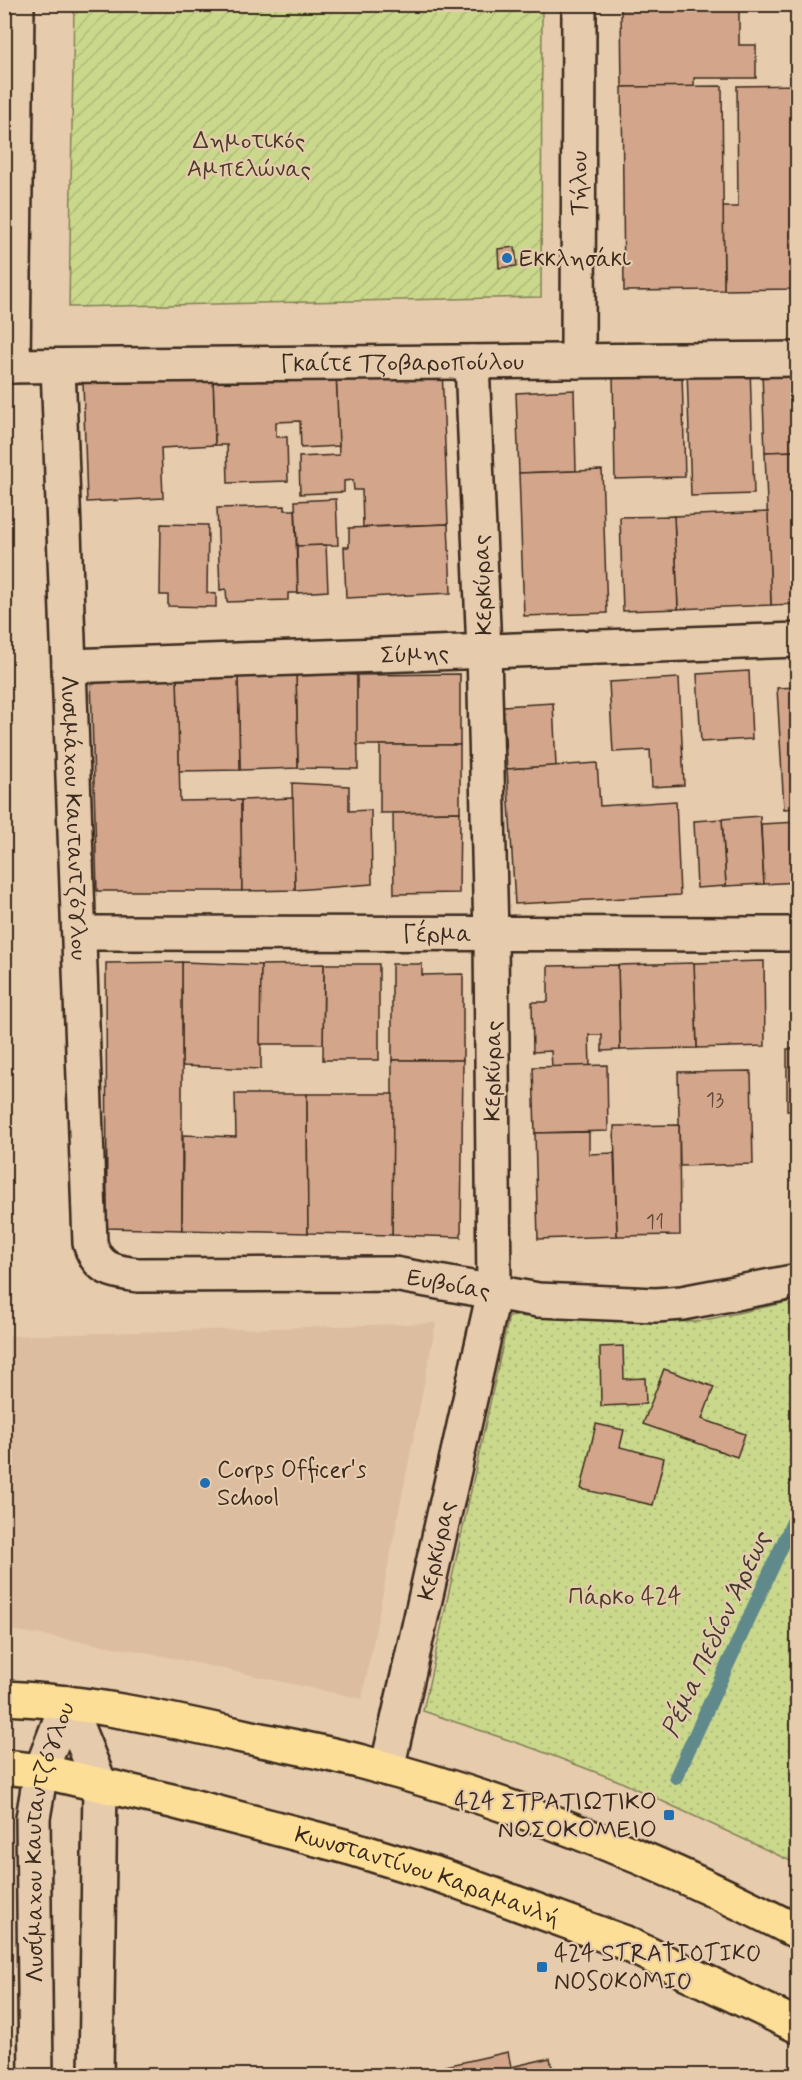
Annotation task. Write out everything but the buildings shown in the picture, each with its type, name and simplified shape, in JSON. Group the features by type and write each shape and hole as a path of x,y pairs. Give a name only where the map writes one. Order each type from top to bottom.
{"main road":[{"path":"4,1698 67,1703 183,1722 387,1769 497,1803 572,1830 724,1896 798,1932"},
{"name":"Κωνσταντίνου Καραμανλή","path":"4,1767 42,1771 100,1784 351,1848 456,1881 623,1942 798,2026"}],"street":[{"path":"9,366 16,4"},
{"name":"Τήλου","path":"578,361 579,4"},
{"name":"Γκαίτε Τζοβαροπούλου","path":"9,366 798,359"},
{"name":"Κερκύρας","path":"387,1769 494,1292 491,934 484,651 472,362"},
{"name":"Λυσιμάχου Καυταντζόγλου","path":"58,366 90,1243 93,1256 100,1265"},
{"name":"Σύμης","path":"69,666 798,640"},
{"name":"Γέρμα","path":"79,933 798,934"},
{"name":"Ευβοίας","path":"100,1265 111,1272 138,1275 393,1274 538,1300 656,1305 682,1303 798,1281"},
{"name":"Λυσίμαχου Καυταντζόγλου","path":"36,2076 32,1843 36,1794 67,1703"},
{"name":"Λυσίμαχου Καυταντζόγλου","path":"67,1703 100,1784 96,2076"}],"shaded area":[{"name":"Corps Officer's School","path":"436,1323 362,1699 149,1653 5,1629 5,1336"}],"green space":[{"name":"Δημοτικός Αμπελώνας","path":"74,5 542,5 541,297 69,307"},
{"name":"Πάρκο 424","path":"797,1300 797,1864 619,1781 535,1749 423,1711 509,1316 696,1322"}],"waterway":[{"name":"Ρέμα Πεδίον Άρεως","path":"676,1777 798,1511"}],"place":[{"name":"Εκκλησάκι","path":"507,258"},
{"name":"Corps Officer's School","path":"205,1483"},
{"name":"424 ΣΤΡΑΤΙΩΤΙΚΟ ΝΟΣΟΚΟΜΕΙΟ","path":"669,1815"},
{"name":"424 STRATIOTIKO NOSOKOMIO","path":"542,1967"}]}
